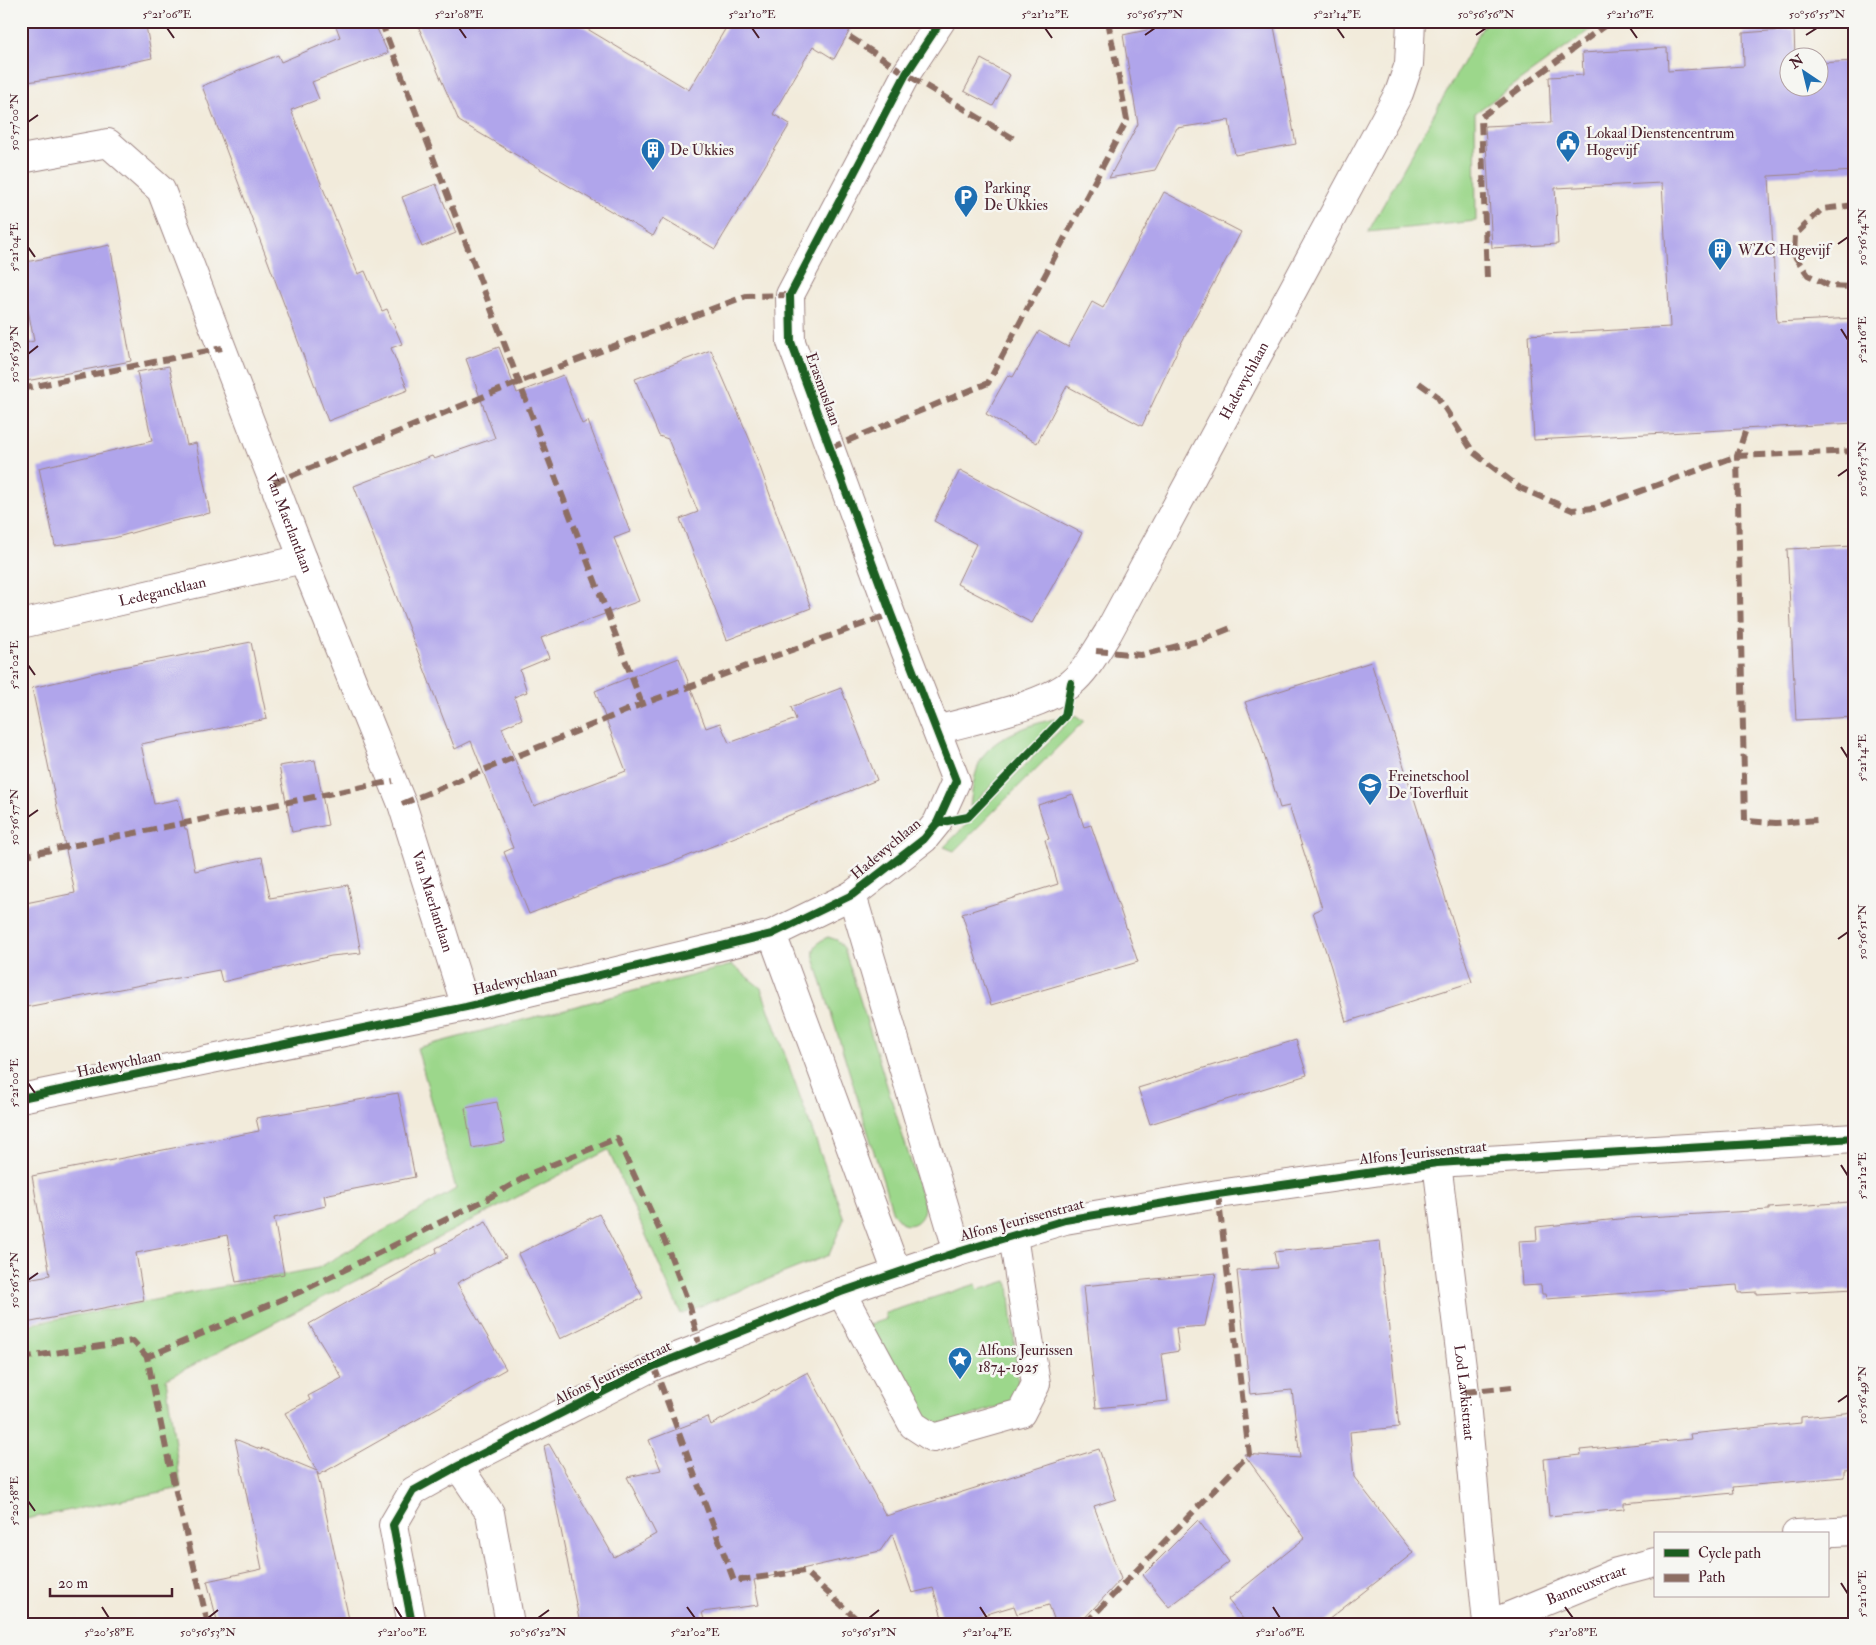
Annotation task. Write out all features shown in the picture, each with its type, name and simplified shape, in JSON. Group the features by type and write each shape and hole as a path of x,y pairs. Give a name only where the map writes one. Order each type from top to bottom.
{"street":[{"name":"Erasmuslaan","path":"941,21 906,74 790,295 791,342 890,614 956,781"},
{"name":"Hadewychlaan","path":"937,730 1027,705 1056,693 1071,683 1085,669 1108,633 1399,93 1409,64 1411,21"},
{"name":"Van Maerlantlaan","path":"21,159 108,143 161,190 303,559 402,804 466,1007"},
{"name":"Ledegancklaan","path":"21,624 303,559"},
{"name":"Hadewychlaan","path":"21,1098 466,1007 772,934 852,895 924,839 937,823 956,781"},
{"name":"Hadewychlaan","path":"852,895 958,1252"},
{"path":"772,934 897,1273"},
{"name":"Alfons Jeurissenstraat","path":"412,1624 392,1525 413,1492 458,1466 654,1366 841,1292 958,1252 1065,1220 1218,1194 1438,1163 1855,1138"},
{"name":"Lod Lavkistraat","path":"1438,1163 1465,1392 1489,1624"},
{"name":"Alfons Jeurissenstraat","path":"841,1292 913,1424 919,1429 933,1438 1021,1413 1036,1384 1013,1236"},
{"path":"458,1466 490,1514 510,1624"},
{"path":"1828,1532 1855,1531"},
{"name":"Banneuxstraat","path":"1489,1624 1617,1572 1654,1562"}],"green space":[{"path":"1486,21 1603,21 1475,113 1476,221 1368,232"},
{"path":"1075,715 1084,721 954,851 944,847"},
{"path":"1060,718 970,807 977,769 988,750 1016,731"},
{"path":"828,937 837,940 844,948 924,1204 923,1213 916,1223 903,1224 893,1213 814,958 816,945"},
{"path":"732,965 761,988 844,1219 829,1255 681,1314 608,1150 166,1379 181,1488 21,1520 21,1326 318,1268 456,1189 417,1048"},
{"path":"1007,1281 1009,1285 1019,1391 1011,1402 944,1425 923,1422 868,1325 886,1319 885,1313 976,1284 978,1290"}],"building":[{"path":"21,21 145,21 152,58 67,76 21,83"},
{"name":"De Ukkies","path":"416,21 574,21 689,90 730,21 855,21 834,59 813,46 773,114 790,124 715,249 663,218 653,236 459,121"},
{"path":"1190,21 1273,21 1296,144 1235,155 1229,120 1177,128 1155,170 1109,178 1138,124 1123,35"},
{"path":"375,24 388,53 312,82 319,99 291,110 358,274 365,271 382,311 387,309 402,344 391,348 408,390 328,421 202,86 278,55 281,62 340,37 336,26"},
{"name":"WZC Hogevijf","path":"1794,29 1795,48 1778,48 1778,98 1828,98 1828,62 1855,61 1855,171 1769,176 1777,322 1855,318 1855,423 1534,440 1528,335 1670,327 1662,183 1555,188 1558,244 1492,248 1485,126 1551,123 1549,77 1583,75 1582,53 1667,48 1668,71 1744,66 1743,33"},
{"path":"981,59 1010,75 993,106 964,91"},
{"path":"436,184 456,233 422,247 402,197"},
{"path":"1164,192 1241,232 1178,349 1142,426 1067,386 1037,443 986,414 1008,375 1013,377 1039,331 1068,347 1092,302 1103,308"},
{"path":"110,245 131,361 21,382 21,344 34,341 21,274 21,263"},
{"path":"499,347 517,393 563,375 582,424 588,421 630,532 614,538 639,601 541,638 549,658 520,670 527,692 514,697 522,719 502,728 534,806 626,771 595,691 679,658 706,728 720,723 729,743 796,719 791,707 841,688 877,780 668,864 614,881 529,914 504,852 513,848 471,741 455,749 354,486 432,456 434,459 495,438 466,359"},
{"path":"711,350 752,445 811,608 727,640 680,519 698,512 668,439 659,436 635,379"},
{"path":"169,366 187,445 196,443 210,513 169,522 114,538 55,546 39,468 152,441 137,372"},
{"path":"960,470 1082,533 1032,623 957,584 976,544 934,521"},
{"path":"1855,546 1855,717 1796,720 1787,549"},
{"path":"251,642 267,719 141,744 154,804 178,799 185,829 187,829 195,871 262,857 270,898 348,885 361,953 331,956 222,982 219,970 21,1008 21,904 75,893 32,688 102,671"},
{"path":"1371,662 1472,982 1346,1022 1313,912 1322,908 1289,806 1280,808 1259,738 1245,702"},
{"path":"315,760 328,825 292,832 279,766"},
{"path":"1073,794 1084,827 1091,825 1138,962 991,1005 962,914 1058,884 1045,840 1049,839 1038,805"},
{"path":"1296,1040 1307,1075 1150,1124 1138,1088"},
{"path":"398,1093 415,1177 324,1195 326,1206 274,1218 284,1274 236,1282 227,1235 136,1253 144,1300 21,1324 21,1280 50,1275 32,1176 259,1131 256,1118"},
{"path":"497,1102 505,1142 472,1148 465,1108"},
{"path":"1849,1202 1850,1218 1855,1218 1855,1289 1757,1294 1757,1292 1738,1293 1737,1285 1546,1299 1545,1294 1542,1294 1541,1285 1522,1286 1519,1241 1537,1240 1536,1227 1630,1218 1769,1210 1769,1208"},
{"path":"599,1214 643,1298 560,1339 518,1254"},
{"path":"486,1222 506,1257 457,1283 506,1369 319,1475 317,1472 350,1624 218,1624 207,1581 262,1569 235,1439 317,1471 285,1413 310,1400 308,1396 342,1378 309,1324 437,1252 436,1248"},
{"path":"1380,1241 1399,1427 1350,1432 1354,1477 1413,1553 1323,1624 1247,1624 1228,1600 1305,1538 1244,1454 1300,1458 1292,1390 1250,1394 1237,1271 1277,1268 1274,1252"},
{"path":"1216,1273 1205,1326 1176,1328 1179,1351 1162,1354 1168,1401 1096,1408 1083,1286"},
{"path":"808,1372 886,1516 1099,1449 1116,1499 1094,1506 1121,1579 1079,1624 1056,1624 1049,1605 1017,1614 1014,1606 953,1624 944,1624 933,1588 912,1593 892,1534 880,1551 754,1580 759,1605 702,1612 705,1624 580,1624 544,1446 549,1444 614,1557 656,1534 627,1477 661,1470 649,1440 708,1417 711,1425"},
{"path":"1855,1412 1855,1470 1844,1471 1844,1477 1733,1487 1734,1493 1624,1503 1624,1509 1549,1516 1544,1459 1581,1455 1580,1450 1691,1439 1690,1434 1801,1423 1801,1417"},
{"path":"1198,1520 1229,1562 1169,1607 1143,1575"}],"marked path":[{"path":"381,21 642,704"},
{"path":"830,448 988,383 1127,120 1108,21"},
{"path":"1487,278 1481,117 1611,21"},
{"path":"850,37 906,74 1016,140"},
{"path":"1855,205 1822,209 1795,235 1794,255 1808,275 1830,286 1855,287"},
{"path":"274,483 519,382 746,296 790,295"},
{"path":"21,389 222,348"},
{"path":"1419,383 1437,396 1473,452 1520,488 1572,510 1594,508 1737,456 1855,451"},
{"path":"1745,432 1737,456 1745,821 1776,823 1817,820"},
{"path":"402,804 642,704 891,614"},
{"path":"1096,651 1141,655 1202,640 1233,627"},
{"path":"21,856 393,781"},
{"path":"208,1624 169,1463 147,1357 304,1290 487,1199 532,1173 617,1138 666,1244 690,1307 700,1348"},
{"path":"1085,1624 1249,1454 1218,1194"},
{"path":"21,1358 133,1341 147,1357"},
{"path":"654,1366 734,1581 804,1571 862,1624"},
{"path":"1465,1392 1512,1387"}],"cycle path":[{"path":"21,1098 466,1007 772,934 852,895 924,839 937,823 956,781 891,614 791,342 790,295 906,74 941,21"},
{"path":"937,823 968,817 1065,716 1071,683"},
{"path":"412,1624 393,1525 413,1491 654,1366 841,1292 958,1252 1065,1220 1218,1194 1437,1163 1855,1138"}],"place":[{"name":"Lokaal Dienstencentrum Hogevijf","path":"1568,163"},
{"name":"De Ukkies","path":"653,171"},
{"name":"Parking De Ukkies","path":"966,218"},
{"name":"WZC Hogevijf","path":"1720,271"},
{"name":"Freinetschool De Toverfluit","path":"1370,806"},
{"name":"Alfons Jeurissen 1874-1925","path":"960,1380"}]}
